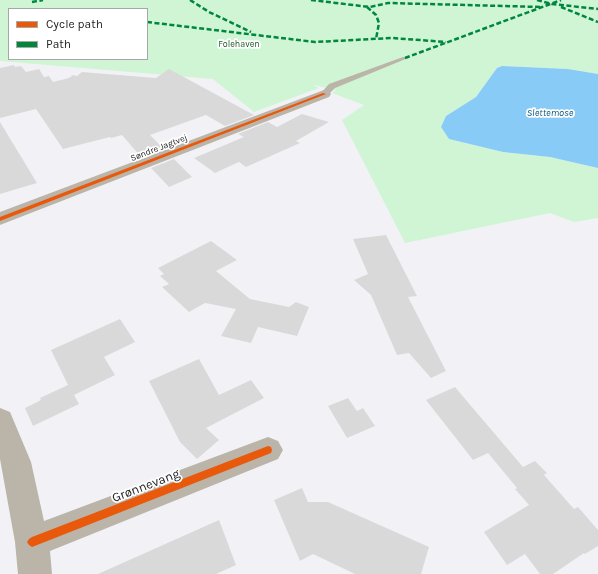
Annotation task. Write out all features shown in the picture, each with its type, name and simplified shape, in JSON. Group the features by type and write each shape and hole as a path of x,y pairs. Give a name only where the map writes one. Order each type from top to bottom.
{"street":[{"name":"Søndre Jagtvej","path":"0,219 324,94"},
{"path":"0,420 16,462 32,542 35,574"},
{"name":"Grønnevang","path":"32,542 268,450"}],"lane":[{"path":"324,94 332,86 404,58"}],"green space":[{"name":"Folehaven","path":"0,0 598,0 598,74 568,69 502,66 497,68 476,97 446,116 441,127 449,139 503,152 550,157 598,168 598,218 574,222 550,213 405,243 342,120 364,105 332,93 336,90 313,85 319,88 254,112 213,79 0,61"}],"water":[{"name":"Slettemose","path":"502,66 568,69 598,74 598,168 550,157 503,152 449,139 441,127 446,116 476,97 497,68"}],"building":[{"path":"14,65 15,67 21,66 26,72 39,69 44,77 49,76 53,82 69,78 73,75 77,76 82,72 156,78 169,69 254,115 225,126 206,115 150,135 164,149 141,157 122,135 63,149 36,109 0,118 0,68"},
{"path":"302,114 329,122 296,141 300,143 246,167 239,162 215,173 194,158 244,137 238,134 268,122 277,127"},
{"path":"0,122 37,183 0,194"},
{"path":"174,159 192,177 169,187 151,168"},
{"path":"386,235 417,296 408,297 446,371 431,378 409,353 397,355 371,295 354,280 368,274 353,239"},
{"path":"211,241 237,260 216,271 250,299 289,307 296,302 309,307 297,336 258,327 251,343 221,336 236,309 205,303 189,312 162,287 169,284 160,276 164,274 158,268"},
{"path":"120,319 135,342 104,357 115,375 74,395 79,404 33,426 25,408 41,400 40,398 68,385 51,350"},
{"path":"199,359 219,395 251,380 264,398 206,428 219,440 197,459 180,442 149,381"},
{"path":"455,387 523,467 535,461 547,473 544,475 574,509 578,507 598,530 598,546 585,554 584,553 553,574 540,574 525,554 507,565 484,532 529,505 488,453 473,460 426,400"},
{"path":"348,398 357,411 363,408 375,426 347,438 328,406"},
{"path":"302,488 308,502 328,502 429,547 421,574 355,574 313,554 300,561 274,500"},
{"path":"219,520 236,565 216,574 98,574"}],"marked path":[{"path":"32,2 43,0"},
{"path":"190,0 209,12 251,32"},
{"path":"311,0 370,7 388,3 542,7"},
{"path":"537,0 552,4 598,9"},
{"path":"405,58 561,0"},
{"path":"367,7 376,15 379,23 376,39"},
{"path":"561,7 598,22"},
{"path":"148,22 315,42 392,38 446,42"}],"cycle path":[{"path":"0,219 324,94"},
{"path":"32,542 268,450"}]}
